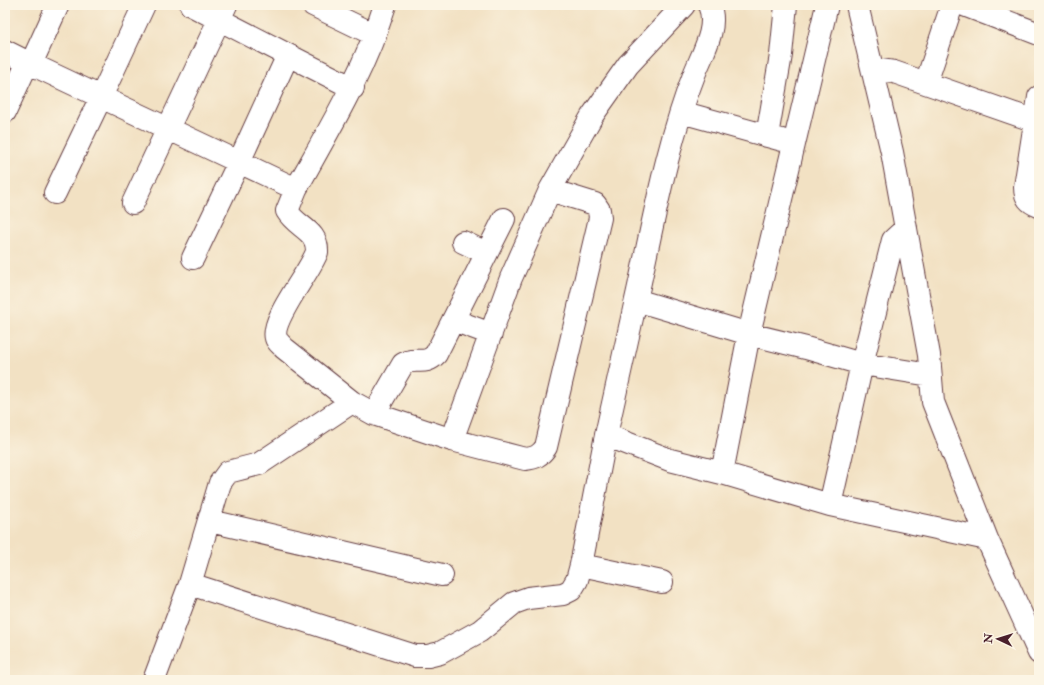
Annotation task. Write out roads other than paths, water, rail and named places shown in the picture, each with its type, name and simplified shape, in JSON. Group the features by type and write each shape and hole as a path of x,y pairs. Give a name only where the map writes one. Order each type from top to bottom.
{"street":[{"path":"5,112 58,5"},
{"path":"55,193 144,5"},
{"path":"191,5 223,12 288,55 352,88"},
{"path":"313,5 375,35"},
{"path":"385,5 375,35 352,88 296,189 287,211 290,216 312,234 318,245 317,252 281,314 276,327 276,338 284,348 346,398 374,414 452,440 525,459 534,458 541,454 546,447 600,218 599,210 595,204 550,190"},
{"path":"452,440 511,278 550,190 592,116 628,65 684,5"},
{"path":"190,584 415,656 428,656 440,653 480,631 514,603 528,598 563,594 571,590 577,580 582,565 606,435 664,179 681,112 711,32 712,19 709,5"},
{"path":"767,136 781,55 786,5"},
{"path":"722,473 749,334 793,143 827,5"},
{"path":"857,5 892,152 929,355 933,402 987,539 1039,653"},
{"path":"926,83 952,5"},
{"path":"964,5 1039,34"},
{"path":"133,203 223,12"},
{"path":"5,51 296,189"},
{"path":"193,258 288,55"},
{"path":"873,69 894,72 1035,121"},
{"path":"1039,97 1025,195 1028,200 1039,206"},
{"path":"681,112 793,143"},
{"path":"374,414 403,364 409,361 424,362 431,360 436,354 504,219"},
{"path":"830,504 862,364 893,240 906,228"},
{"path":"463,242 486,253"},
{"path":"636,300 749,334 862,364 930,375"},
{"path":"453,320 491,334"},
{"path":"154,680 190,584 223,476 228,472 259,464 346,398"},
{"path":"606,435 670,460 722,473 830,504 987,539"},
{"path":"210,521 442,575"},
{"path":"582,565 662,582"}]}
